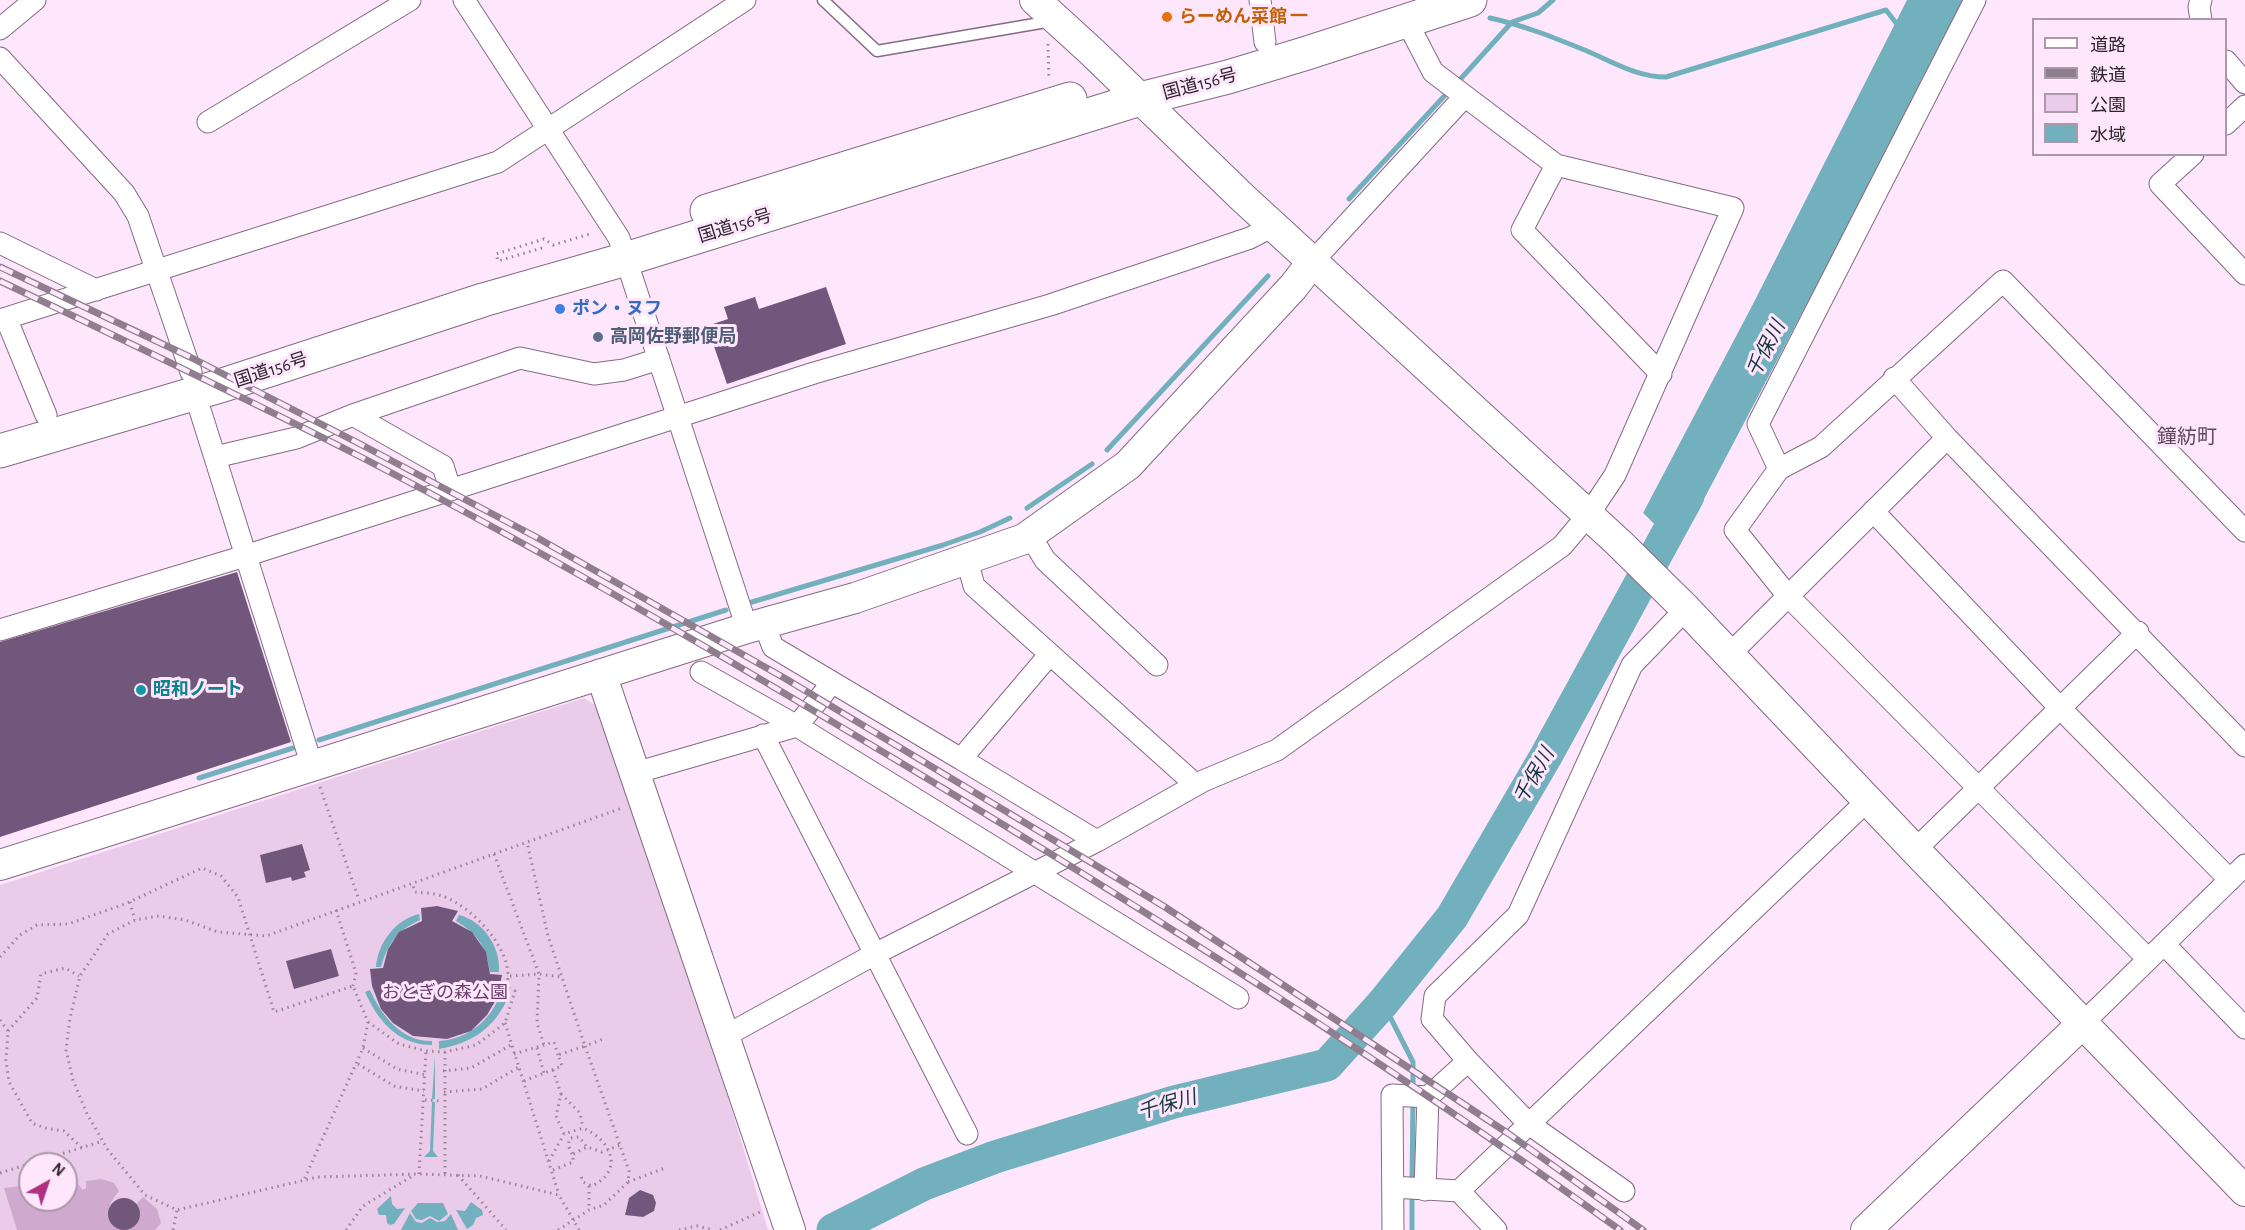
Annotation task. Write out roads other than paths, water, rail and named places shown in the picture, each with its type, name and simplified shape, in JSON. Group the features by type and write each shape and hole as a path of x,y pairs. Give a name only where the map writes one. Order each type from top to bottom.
{"highway":[{"name":"国道156号","path":"0,451 193,383 619,242 1132,91 1265,42 1408,10 1470,0"},
{"name":"国道156号","path":"1132,91 1228,77 1408,10"},
{"name":"国道156号","path":"0,429 46,415 193,383 485,307 619,242"}],"street":[{"path":"0,28 35,0"},
{"path":"208,122 410,0"},
{"path":"464,0 619,242 677,416 755,626 772,647 1096,841"},
{"path":"46,415 3,319 498,162 745,0"},
{"path":"1035,0 1053,32 1132,91 1619,543 2245,1191"},
{"path":"1260,0 1265,42"},
{"path":"1779,469 1758,424 1975,0"},
{"path":"2201,0 2199,7 2201,18"},
{"path":"725,1036 875,954 1096,841 1196,785 1277,750 1562,546 1589,514 1615,475 1733,208 1556,165 1433,72 1408,10"},
{"path":"0,58 124,193 138,216 193,383 312,766"},
{"path":"2227,62 2245,82"},
{"path":"0,865 601,674 755,626 855,598 967,560 1030,535 1128,465 1465,96"},
{"path":"2227,123 2245,106"},
{"path":"2191,156 2160,184 2245,274"},
{"path":"1556,165 1522,230 1661,374"},
{"path":"0,630 245,556 450,489 580,441 677,416 1050,305 1250,238 1275,225"},
{"path":"0,243 96,290"},
{"path":"2148,959 1788,596 1735,530 1779,469 1821,447 2003,281 2245,531"},
{"path":"215,456 296,438 353,415 520,358 557,369 594,374 624,370 659,359"},
{"path":"1894,378 1947,438 2138,632 2245,746"},
{"path":"353,415 443,466 450,489"},
{"path":"1729,655 1947,438"},
{"path":"1866,1230 2241,870 2060,708 1873,511"},
{"path":"1030,535 1045,560 1157,665"},
{"path":"967,560 974,586 1196,785"},
{"path":"1624,1191 1529,1124 1468,1061 1432,1019 1436,996 1518,915 1632,664 1677,602"},
{"path":"1915,850 2138,632"},
{"path":"961,759 1050,654"},
{"path":"701,672 797,726 1238,998"},
{"path":"601,674 786,1217"},
{"path":"640,787 763,735 797,726 831,684"},
{"path":"763,735 967,1134"},
{"path":"1460,1191 1868,800"},
{"path":"2164,944 2245,1028"},
{"path":"1425,1190 1428,1098 1468,1061"},
{"path":"1393,1230 1392,1095 1428,1098"},
{"path":"1393,1186 1460,1191 1496,1230"}],"lane":[{"path":"823,0 877,51 1053,32"}],"water":[{"path":"1907,0 1967,0 1704,499 1675,545 1643,513 1753,304"},
{"path":"419,914 420,920 399,933 390,944 381,967 376,967 380,949 389,934 402,921"},
{"path":"459,915 476,923 489,936 497,953 499,972 490,972 480,942 456,921"},
{"path":"370,990 380,1009 394,1025 411,1037 432,1041 432,1045 409,1041 399,1036 383,1022 365,992"},
{"path":"501,992 509,995 490,1025 473,1038 439,1049 439,1041 460,1036 478,1026 492,1011"},
{"path":"435,1055 435,1099 432,1099"},
{"path":"432,1102 435,1102 433,1151 438,1157 424,1157 430,1151"},
{"path":"391,1196 392,1204 397,1209 405,1208 394,1224 390,1225 387,1223 386,1215 379,1215 377,1209"},
{"path":"471,1202 482,1210 483,1215 476,1218 473,1225 467,1229 456,1210 465,1211"},
{"path":"418,1203 443,1203 448,1214 439,1221 430,1216 422,1220 416,1219 411,1211"},
{"path":"410,1213 416,1222 422,1223 430,1218 437,1222 445,1221 451,1214 458,1230 401,1230"}],"waterway":[{"path":"1456,84 1512,22 1538,13 1553,0"},
{"path":"1490,18 1551,37 1635,72 1666,77 1886,10 1900,28"},
{"path":"1349,199 1449,91"},
{"path":"1107,450 1268,276"},
{"path":"1027,508 1092,464"},
{"name":"千保川","path":"833,1230 924,1184 995,1157 1174,1102 1327,1065 1383,1003 1452,917 1546,756 1688,496"},
{"path":"752,602 943,545 1010,518"},
{"path":"319,740 726,610"},
{"path":"199,778 293,748"},
{"path":"1383,1003 1413,1062 1413,1090"},
{"path":"1412,1183 1413,1100"},
{"path":"1412,1193 1412,1230"}],"railway":[{"path":"0,267 190,357 362,445 536,537 786,679 1165,907 1509,1134 1643,1230"},
{"path":"0,281 357,455 509,536 734,663 956,796 1292,1006 1457,1116 1620,1230"}],"place":[{"name":"らーめん菜館 一","path":"1167,17"},
{"name":"ポン・ヌフ","path":"560,309"},
{"name":"高岡佐野郵便局","path":"598,337"},
{"name":"昭和ノート","path":"141,690"}],"district":[{"name":"鐘紡町","path":"2187,437"}],"park label":[{"name":"おとぎの森公園","path":"445,993"}]}
